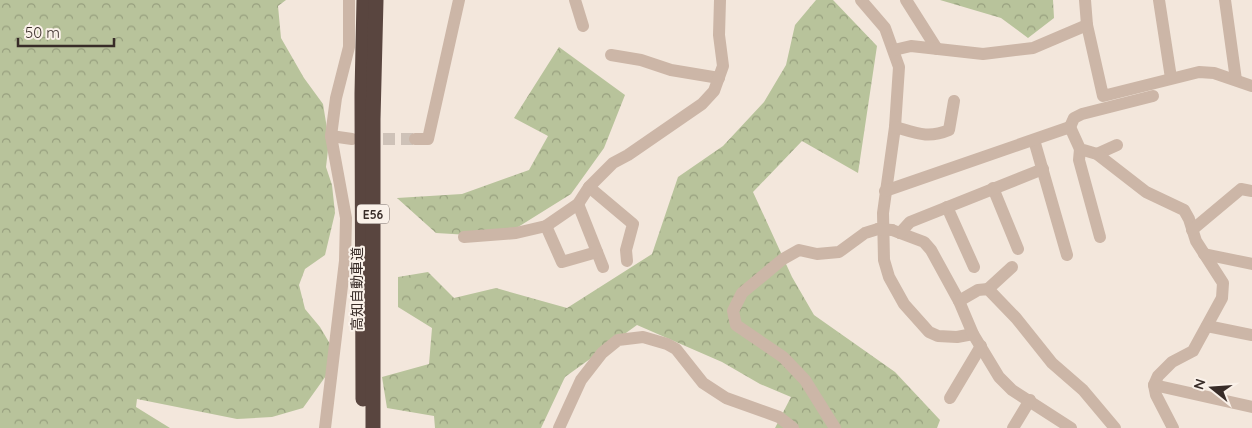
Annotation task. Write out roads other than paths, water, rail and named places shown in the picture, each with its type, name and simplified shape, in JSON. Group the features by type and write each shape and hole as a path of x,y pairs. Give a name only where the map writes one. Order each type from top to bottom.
{"highway":[{"name":"高知自動車道","path":"363,428 362,94 364,0"},
{"name":"高知自動車道","path":"373,428 373,119 376,0"}],"street":[{"path":"325,428 345,261 346,218 331,136 336,98 349,47 349,0"},
{"path":"415,139 428,139 460,0"},
{"path":"575,0 583,26"},
{"path":"464,237 516,233 546,226 578,204 589,188 613,163 628,156 702,104 714,91 724,66 719,36 720,0"},
{"path":"861,0 885,28 899,67 895,127 883,213 884,260 889,277 904,304 929,332 938,336 957,337 973,334"},
{"path":"906,0 937,49"},
{"path":"1084,0 1087,25 1103,96 1199,72 1214,73 1252,86"},
{"path":"1159,0 1170,78"},
{"path":"1225,0 1236,80"},
{"path":"894,50 911,46 984,54 1033,48 1087,25"},
{"path":"611,55 641,60 671,70 720,78"},
{"path":"885,191 1070,127 1074,118 1082,114 1153,96"},
{"path":"895,127 922,135 936,136 949,130 954,101"},
{"path":"1070,127 1080,149 1079,160 1100,237"},
{"path":"331,136 352,139"},
{"path":"1034,140 1067,255"},
{"path":"1097,154 1117,146"},
{"path":"1080,149 1097,154 1146,192 1184,210 1196,241 1223,283 1222,298 1193,351 1172,362 1158,376 1154,385 1156,396 1173,428"},
{"path":"896,231 910,222 1043,169"},
{"path":"589,188 633,224 626,250 627,261"},
{"path":"993,188 1018,249"},
{"path":"1192,230 1241,189 1252,191"},
{"path":"578,204 603,267"},
{"path":"947,208 974,267"},
{"path":"546,226 562,262 597,252"},
{"path":"835,428 805,380 783,357 736,324 733,311 742,293 783,259 799,250 817,254 839,252 865,233 878,229 896,231 924,242 931,250 960,301 973,334 999,377 1012,390 1071,428"},
{"path":"1204,254 1252,264"},
{"path":"960,301 978,290 988,289 1012,267"},
{"path":"988,289 1016,318 1052,363 1083,390 1115,428"},
{"path":"1207,326 1252,335"},
{"path":"559,428 581,380 602,353 618,340 643,337 667,344 676,349 703,383 726,398 779,417 793,428"},
{"path":"950,398 982,346"},
{"path":"1154,385 1252,407"},
{"path":"1013,428 1030,400"}],"tunnel":[{"path":"365,139 415,139"}]}
